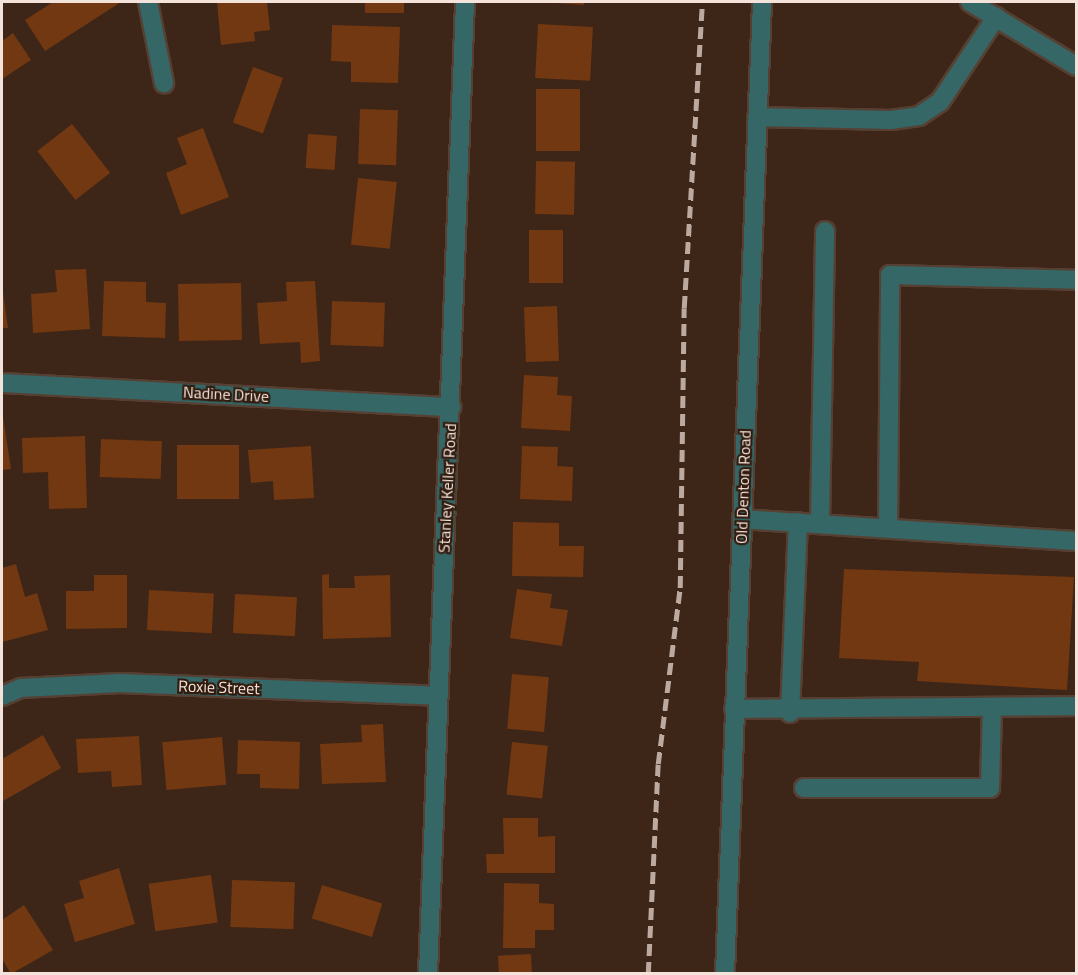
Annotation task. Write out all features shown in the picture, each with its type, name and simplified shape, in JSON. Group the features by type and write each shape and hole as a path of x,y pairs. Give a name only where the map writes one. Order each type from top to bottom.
{"street":[{"path":"148,2 164,83"},
{"name":"Stanley Keller Road","path":"428,974 465,2"},
{"name":"Old Denton Road","path":"725,974 762,2"},
{"path":"970,2 1077,66"},
{"path":"757,117 891,120 919,116 940,102 996,17"},
{"path":"820,523 825,231"},
{"path":"888,525 891,275 1077,280"},
{"name":"Nadine Drive","path":"2,383 451,407"},
{"path":"742,519 888,525 1075,537"},
{"path":"790,713 798,522"},
{"name":"Roxie Street","path":"2,696 21,688 120,683 438,696"},
{"path":"734,709 790,713 1077,706"},
{"path":"804,788 990,788 992,708"}],"building":[{"path":"53,2 121,2 45,51 25,20"},
{"path":"217,2 267,2 270,30 254,32 255,41 221,45"},
{"path":"365,2 404,2 404,13 365,13"},
{"path":"542,2 584,2 584,5"},
{"path":"538,24 593,27 590,81 535,78"},
{"path":"332,25 400,27 398,83 351,82 351,62 331,61"},
{"path":"13,33 31,60 2,79 2,41"},
{"path":"253,67 283,78 263,133 233,122"},
{"path":"536,89 580,89 580,151 536,151"},
{"path":"360,109 398,110 396,165 358,164"},
{"path":"72,124 110,173 75,200 37,151"},
{"path":"203,128 229,197 181,215 166,173 187,164 177,138"},
{"path":"308,134 337,136 335,170 306,168"},
{"path":"536,161 575,162 574,215 535,214"},
{"path":"358,178 397,182 390,249 351,245"},
{"path":"529,230 563,230 563,283 529,283"},
{"path":"86,269 90,329 33,333 31,294 57,292 55,270"},
{"path":"104,281 146,282 146,302 166,303 165,338 102,336"},
{"path":"315,281 320,361 301,363 300,342 260,344 257,303 287,301 286,282"},
{"path":"241,283 242,340 179,341 178,284"},
{"path":"2,285 8,328 2,328"},
{"path":"332,301 385,303 383,347 330,345"},
{"path":"557,306 559,361 526,362 524,307"},
{"path":"524,375 558,377 557,395 572,396 570,431 521,428"},
{"path":"2,410 11,469 2,470"},
{"path":"85,436 87,508 49,509 48,472 23,473 22,438"},
{"path":"101,439 162,441 161,479 100,477"},
{"path":"177,445 239,445 239,499 177,499"},
{"path":"311,446 314,498 274,500 273,481 251,483 248,450"},
{"path":"522,446 558,447 557,466 573,467 572,501 520,499"},
{"path":"513,522 559,523 559,546 584,546 583,577 512,576"},
{"path":"16,564 25,597 37,593 48,630 2,642 2,568"},
{"path":"844,569 1074,577 1067,690 917,681 919,662 839,658"},
{"path":"329,574 329,588 355,588 354,576 390,575 391,637 323,639 322,575"},
{"path":"94,575 127,575 127,628 66,629 66,591 94,591"},
{"path":"517,589 552,594 550,608 568,610 562,646 510,638"},
{"path":"149,590 214,593 212,633 147,630"},
{"path":"235,594 297,597 295,636 233,633"},
{"path":"512,674 549,677 544,732 507,729"},
{"path":"383,724 386,782 322,784 320,744 362,742 361,725"},
{"path":"43,735 61,768 3,801 2,759"},
{"path":"139,736 142,785 112,787 111,771 78,773 76,739"},
{"path":"222,737 226,785 166,790 162,742"},
{"path":"238,740 300,742 299,789 260,788 260,774 237,774"},
{"path":"512,742 548,746 542,798 506,795"},
{"path":"503,818 538,818 538,837 555,836 555,873 487,873 486,854 504,854"},
{"path":"119,868 135,924 75,942 64,904 84,898 79,881"},
{"path":"211,875 218,923 155,931 149,884"},
{"path":"232,880 295,882 293,929 230,927"},
{"path":"504,883 539,884 539,903 554,904 554,930 535,930 535,948 503,948"},
{"path":"322,885 382,903 372,937 312,918"},
{"path":"24,905 53,950 11,974 2,959 2,920"},
{"path":"531,954 532,974 499,974 498,956"}],"railway":[{"path":"648,974 658,764 680,588 684,308 702,2"}]}
